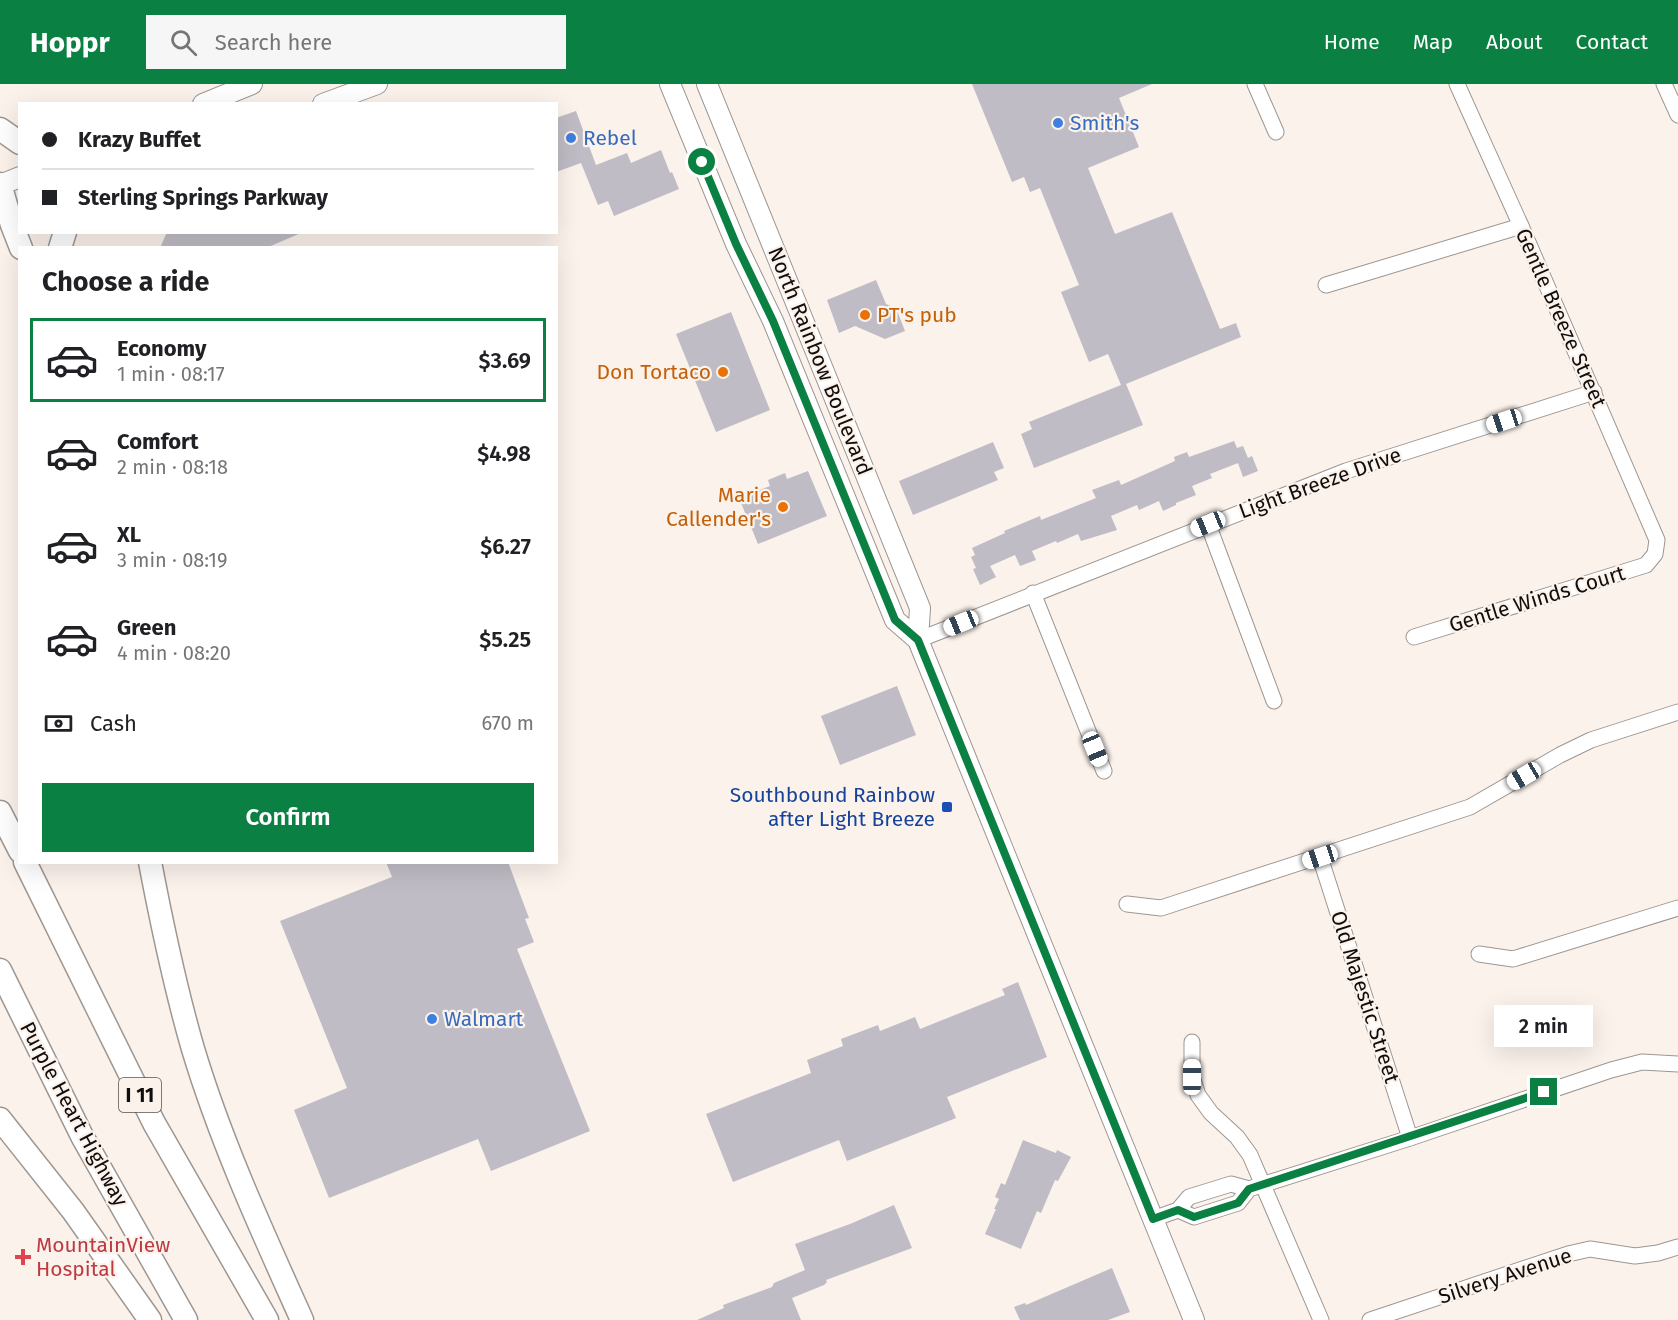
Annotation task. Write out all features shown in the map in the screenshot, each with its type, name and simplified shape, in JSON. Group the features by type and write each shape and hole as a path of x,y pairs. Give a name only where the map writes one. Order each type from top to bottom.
{"highway":[{"path":"0,129 18,142"},
{"path":"0,184 10,226 20,246"},
{"path":"0,812 18,847"},
{"name":"I 11","path":"26,864 154,1123 267,1320"},
{"path":"150,864 170,964 194,1051 224,1139 302,1320"},
{"name":"Purple Heart Highway","path":"0,970 82,1136 186,1320"},
{"path":"0,1119 73,1211 150,1320"}],"main road":[{"path":"208,102 252,84"},
{"path":"328,102 377,84"},
{"name":"North Rainbow Boulevard","path":"670,84 736,244 773,321 895,620 918,640"},
{"name":"North Rainbow Boulevard","path":"707,84 920,608 918,640 1194,1320"},
{"path":"0,184 18,178"},
{"path":"818,429 844,420"}],"street":[{"path":"1256,84 1276,132"},
{"name":"Gentle Breeze Street","path":"1456,84 1521,226 1658,540 1655,554"},
{"path":"1664,84 1678,115"},
{"path":"1326,285 1521,226"},
{"name":"Light Breeze Drive","path":"918,640 1346,471 1594,392"},
{"path":"1208,524 1274,701"},
{"name":"Gentle Winds Court","path":"1414,637 1646,565 1655,554"},
{"path":"1033,593 1104,771"},
{"path":"1126,904 1161,908 1470,807 1560,755 1591,740 1678,712"},
{"name":"Old Majestic Street","path":"1320,857 1410,1138"},
{"path":"1479,954 1513,959 1678,908"},
{"path":"1192,1042 1192,1077 1198,1095 1211,1113 1237,1137 1250,1155 1256,1187 1321,1320"},
{"path":"1153,1219 1178,1210 1189,1197 1231,1184 1256,1187 1611,1070 1642,1062 1678,1064"},
{"name":"Silvery Avenue","path":"1370,1320 1568,1254 1590,1249 1635,1256 1678,1247"}],"building":[{"path":"972,84 1152,84 1119,98 1139,147 1088,168 1115,234 1172,212 1220,329 1236,323 1241,337 1126,384 1143,425 1034,468 1021,434 1032,429 1029,422 1121,385 1108,354 1089,362 1061,292 1079,285 1040,188 1030,192 1024,177 1012,182"},
{"path":"576,111 596,165 627,153 631,163 661,150 679,189 614,216 608,201 598,205 581,163 558,171 558,117"},
{"path":"166,234 299,234 271,246 161,246"},
{"name":"PT's pub","path":"876,280 886,304 896,308 905,331 885,339 855,326 839,333 827,300"},
{"name":"Don Tortaco","path":"731,312 770,410 716,432 676,334"},
{"path":"1234,441 1237,448 1243,446 1248,458 1252,456 1258,471 1243,477 1238,463 1210,474 1212,478 1192,486 1196,495 1176,505 1163,511 1159,501 1139,510 1137,505 1111,516 1117,530 1081,541 1078,534 1057,543 1056,541 1032,551 1036,560 1020,566 1015,555 990,566 996,577 980,585 973,569 976,568 971,557 975,555 972,548 1040,516 1041,520 1096,498 1092,490 1119,480 1121,485 1175,461 1174,457 1187,452 1189,457"},
{"path":"993,442 1004,468 994,472 998,480 913,515 899,481"},
{"name":"Marie Callender's","path":"808,471 827,516 758,544 739,498 770,486 768,480 785,473 787,479"},
{"path":"897,686 916,735 840,765 821,716"},
{"name":"Walmart","path":"387,864 509,864 529,918 525,919 534,942 517,949 590,1131 491,1171 478,1139 329,1198 294,1110 347,1088 280,921 392,877"},
{"path":"1018,982 1047,1057 947,1097 956,1118 847,1161 839,1140 733,1182 706,1114 811,1073 807,1060 843,1046 841,1039 878,1025 880,1031 915,1017 920,1029 1005,995 1002,989"},
{"path":"1023,1140 1056,1153 1057,1150 1071,1157 1058,1181 1055,1180 1041,1213 1037,1211 1021,1249 985,1234 999,1199 995,1197 1001,1183 1005,1185"},
{"path":"894,1205 912,1248 826,1280 824,1285 792,1298 801,1320 697,1320 724,1308 723,1305 772,1287 774,1283 805,1270 795,1244"},
{"path":"1112,1268 1130,1312 1108,1320 1020,1320 1014,1307 1025,1303 1026,1305"}],"place":[{"name":"Smith's","path":"1058,123"},
{"name":"Rebel","path":"571,138"},
{"name":"PT's pub","path":"865,315"},
{"name":"Don Tortaco","path":"723,372"},
{"name":"Marie Callender's","path":"783,507"},
{"name":"Southbound Rainbow after Light Breeze","path":"947,807"},
{"name":"Walmart","path":"432,1019"},
{"name":"MountainView Hospital","path":"23,1257"}],"route":[{"path":"702,162 815,420 895,620 918,640 1153,1219 1178,1210 1194,1217 1238,1203 1249,1189 1410,1138 1544,1092"}]}
